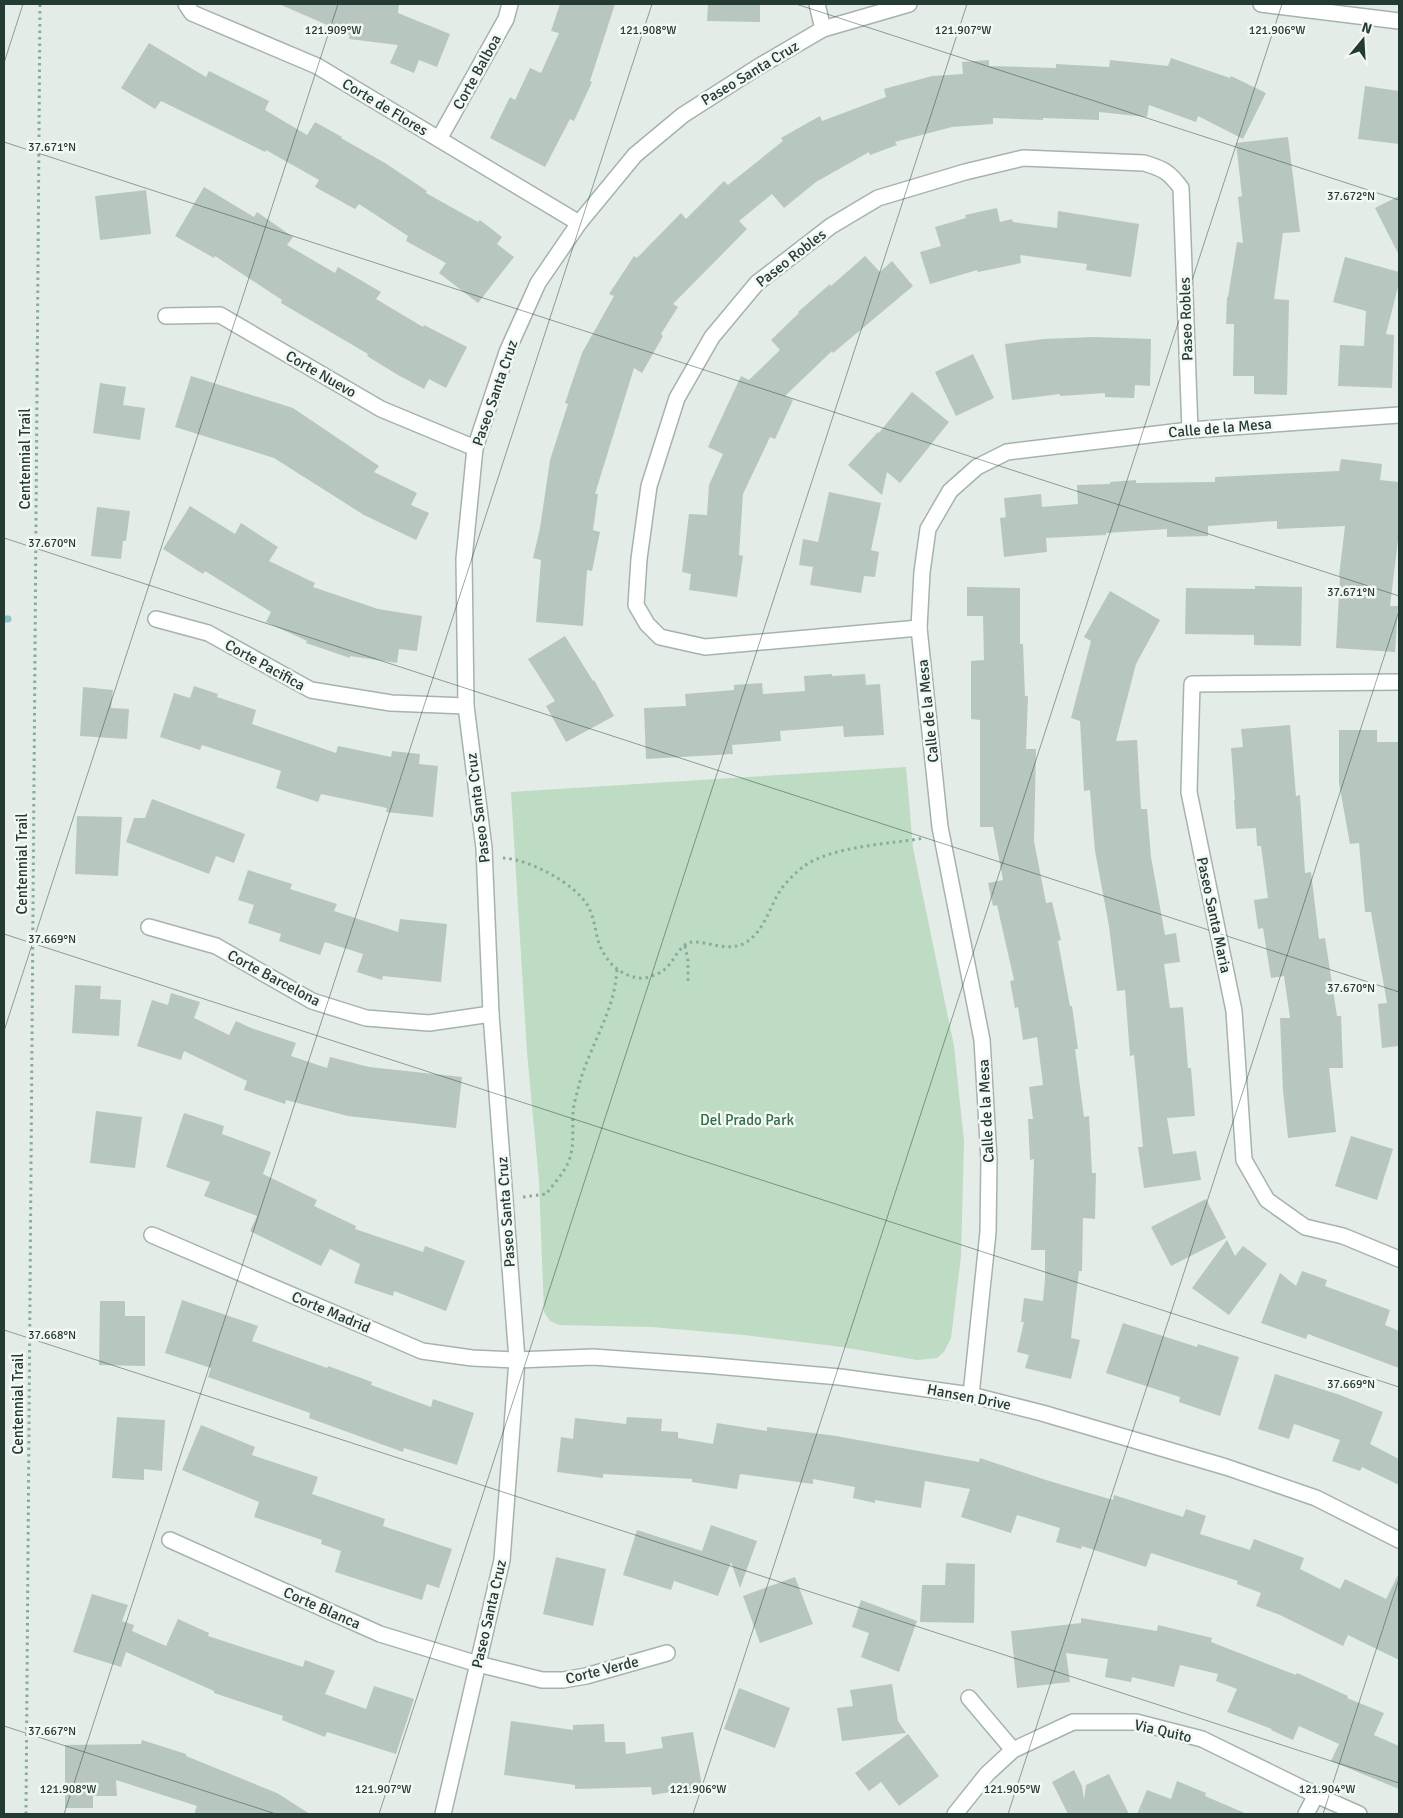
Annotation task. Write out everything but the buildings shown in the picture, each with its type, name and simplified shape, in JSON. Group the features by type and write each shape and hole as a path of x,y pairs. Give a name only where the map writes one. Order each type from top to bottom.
{"street":[{"name":"Corte de Flores","path":"186,4 192,13 317,66 579,223"},
{"name":"Corte Balboa","path":"439,139 506,19 510,4"},
{"path":"817,4 823,29"},
{"name":"Paseo Santa Cruz","path":"443,1814 502,1560 517,1360 491,1014 485,858 466,706 464,559 476,448 511,343 538,284 579,223 635,155 683,115 758,66 823,29 909,4"},
{"path":"1260,4 1366,11 1399,21"},
{"name":"Paseo Robles","path":"919,628 705,647 660,637 647,624 636,605 639,559 649,486 677,398 712,337 757,282 831,226 878,198 964,172 1023,158 1144,163 1162,168 1170,174 1181,188 1190,430"},
{"name":"Corte Nuevo","path":"166,316 220,315 381,410 476,448"},
{"name":"Calle de la Mesa","path":"971,1395 988,1232 989,1160 982,1040 942,836 919,628 922,572 928,529 950,491 976,467 1007,452 1190,430 1399,415"},
{"name":"Corte Pacifica","path":"156,619 208,633 311,690 391,703 466,706"},
{"name":"Paseo Santa Maria","path":"1399,682 1192,684 1189,792 1234,1011 1244,1160 1267,1200 1305,1227 1343,1236 1399,1259"},
{"name":"Corte Barcelona","path":"149,927 216,946 312,1001 366,1018 429,1023 491,1014"},
{"name":"Corte Madrid","path":"152,1235 422,1351 472,1358 517,1360"},
{"name":"Hansen Drive","path":"517,1360 593,1357 704,1365 840,1377 971,1395 1042,1412 1226,1467 1316,1498 1399,1540"},
{"name":"Corte Blanca","path":"170,1540 380,1634 478,1664"},
{"name":"Corte Verde","path":"478,1664 542,1680 563,1680 586,1676 667,1653"},
{"path":"969,1698 1013,1750"},
{"name":"Via Quito","path":"955,1814 988,1774 1013,1750 1073,1722 1136,1722 1202,1740 1359,1814"},
{"path":"1306,1814 1316,1795"}],"path":[{"name":"Centennial Trail","path":"26,1814 40,4"},
{"path":"485,858 510,858 532,864 573,889 588,905 595,921 598,940 605,956 626,975 642,979 656,975 666,969 687,943 694,941 730,948 743,944 756,935 779,893 804,866 827,856 876,845 942,836"},
{"path":"685,946 688,960 688,983"},
{"path":"505,1199 546,1194 568,1165 573,1146 573,1111 580,1083 611,1005 618,969"}],"green space":[{"name":"Del Prado Park","path":"906,767 913,848 954,1046 964,1141 961,1256 951,1338 944,1352 937,1358 917,1360 842,1347 744,1335 652,1327 559,1325 550,1321 544,1312 539,1181 527,1052 511,792"}]}
